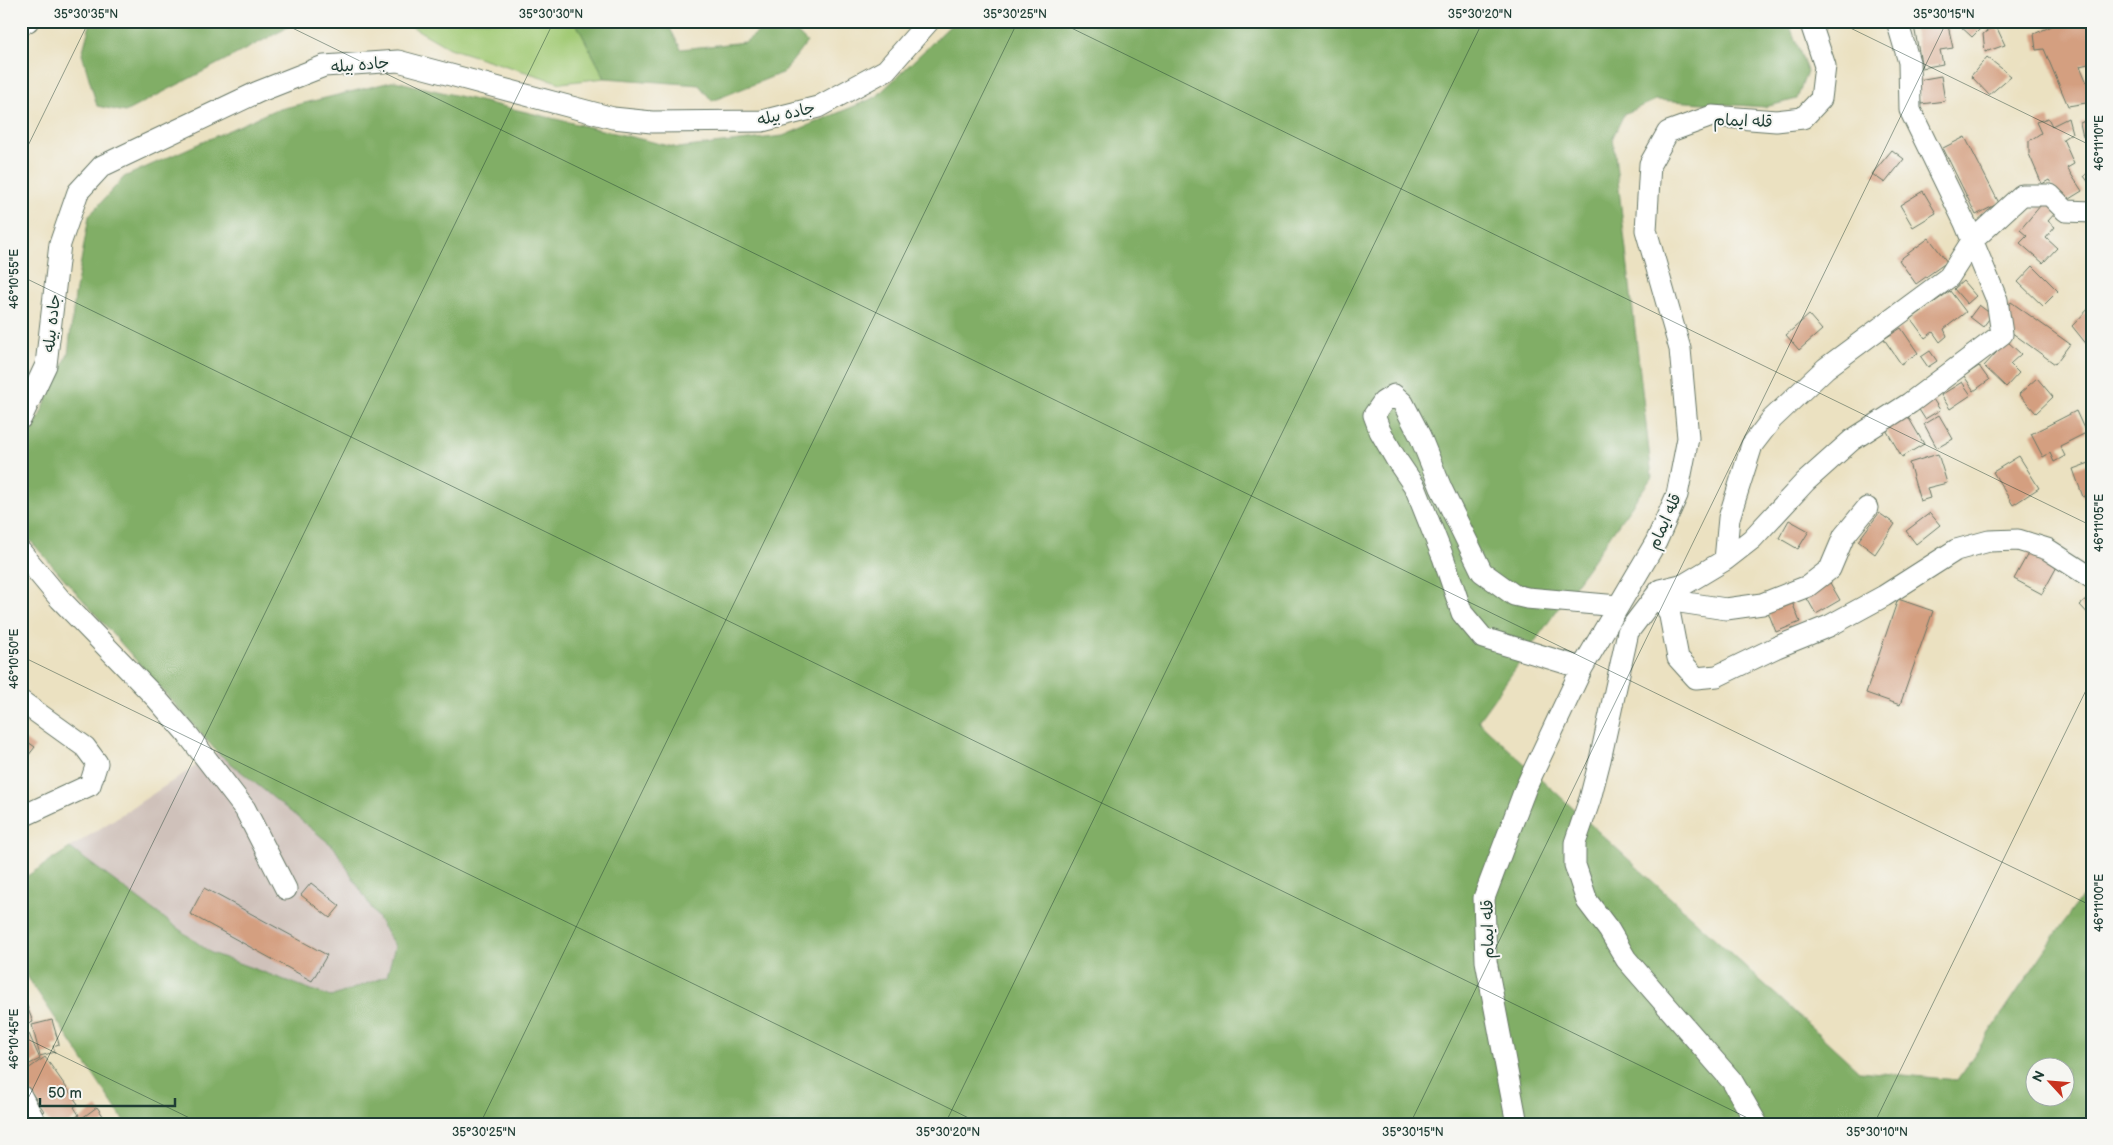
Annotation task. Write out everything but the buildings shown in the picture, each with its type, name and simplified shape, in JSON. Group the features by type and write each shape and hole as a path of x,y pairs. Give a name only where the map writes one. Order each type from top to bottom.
{"street":[{"path":"21,25 28,21"},
{"name":"جاده بیله","path":"21,418 46,365 60,244 78,192 102,166 258,92 324,66 398,61 613,118 652,122 762,121 818,107 886,70 929,21"},
{"name":"قله ایمام","path":"1517,1124 1486,961 1484,898 1526,787 1582,668 1656,542 1678,496 1688,438 1680,348 1646,230 1650,164 1668,132 1712,116 1776,121 1803,118 1821,98 1825,66 1810,21"},
{"path":"1757,1124 1732,1081 1626,959 1609,930 1587,901 1575,866 1574,843 1590,799 1600,760 1628,632 1660,590 1685,584 1725,560 1752,539 1805,482 1852,440 1910,403 2002,334 1997,300 1972,241 1910,110 1909,62 1897,21"},
{"path":"1725,560 1729,518 1752,445 1772,419 1826,368 1949,278 1972,241 2022,195 2050,195 2066,211 2092,212"},
{"path":"1582,668 1483,638 1462,613 1415,487 1380,431 1374,415 1383,402 1394,394 1403,403 1420,436 1441,488 1482,572 1514,594 1527,598 1618,606"},
{"path":"1660,590 1680,602 1726,609 1762,604 1808,586 1830,570 1844,536 1867,508"},
{"path":"1660,590 1670,616 1678,658 1696,678 1717,676 1777,647 1829,626 1884,596 1956,550 1989,541 2018,540 2047,549 2092,578"},
{"path":"21,552 60,599 156,698 188,735 245,809 286,889"},
{"path":"21,701 85,747 97,763 90,784 21,817"},
{"path":"21,1096 36,1124"}],"shaded area":[{"path":"217,752 334,847 395,946 387,976 331,997 211,953 70,848"}],"green space":[{"path":"91,21 296,21 283,30 125,112 97,106 82,54"},
{"path":"402,21 575,21 605,78 561,83 449,48"},
{"path":"575,21 666,21 681,49 745,42 773,21 785,21 807,42 784,72 712,101 699,85 605,78"},
{"path":"955,21 1788,21 1807,71 1797,99 1765,107 1656,100 1624,114 1613,137 1652,477 1478,721 1859,1071 1957,1080 2092,881 2092,1124 126,1124 21,967 21,880 70,848 211,953 331,997 387,976 395,946 334,847 217,752 21,530 21,456 68,354 75,295 89,216 124,177 272,111 395,81 678,148 783,136 876,97"}]}
